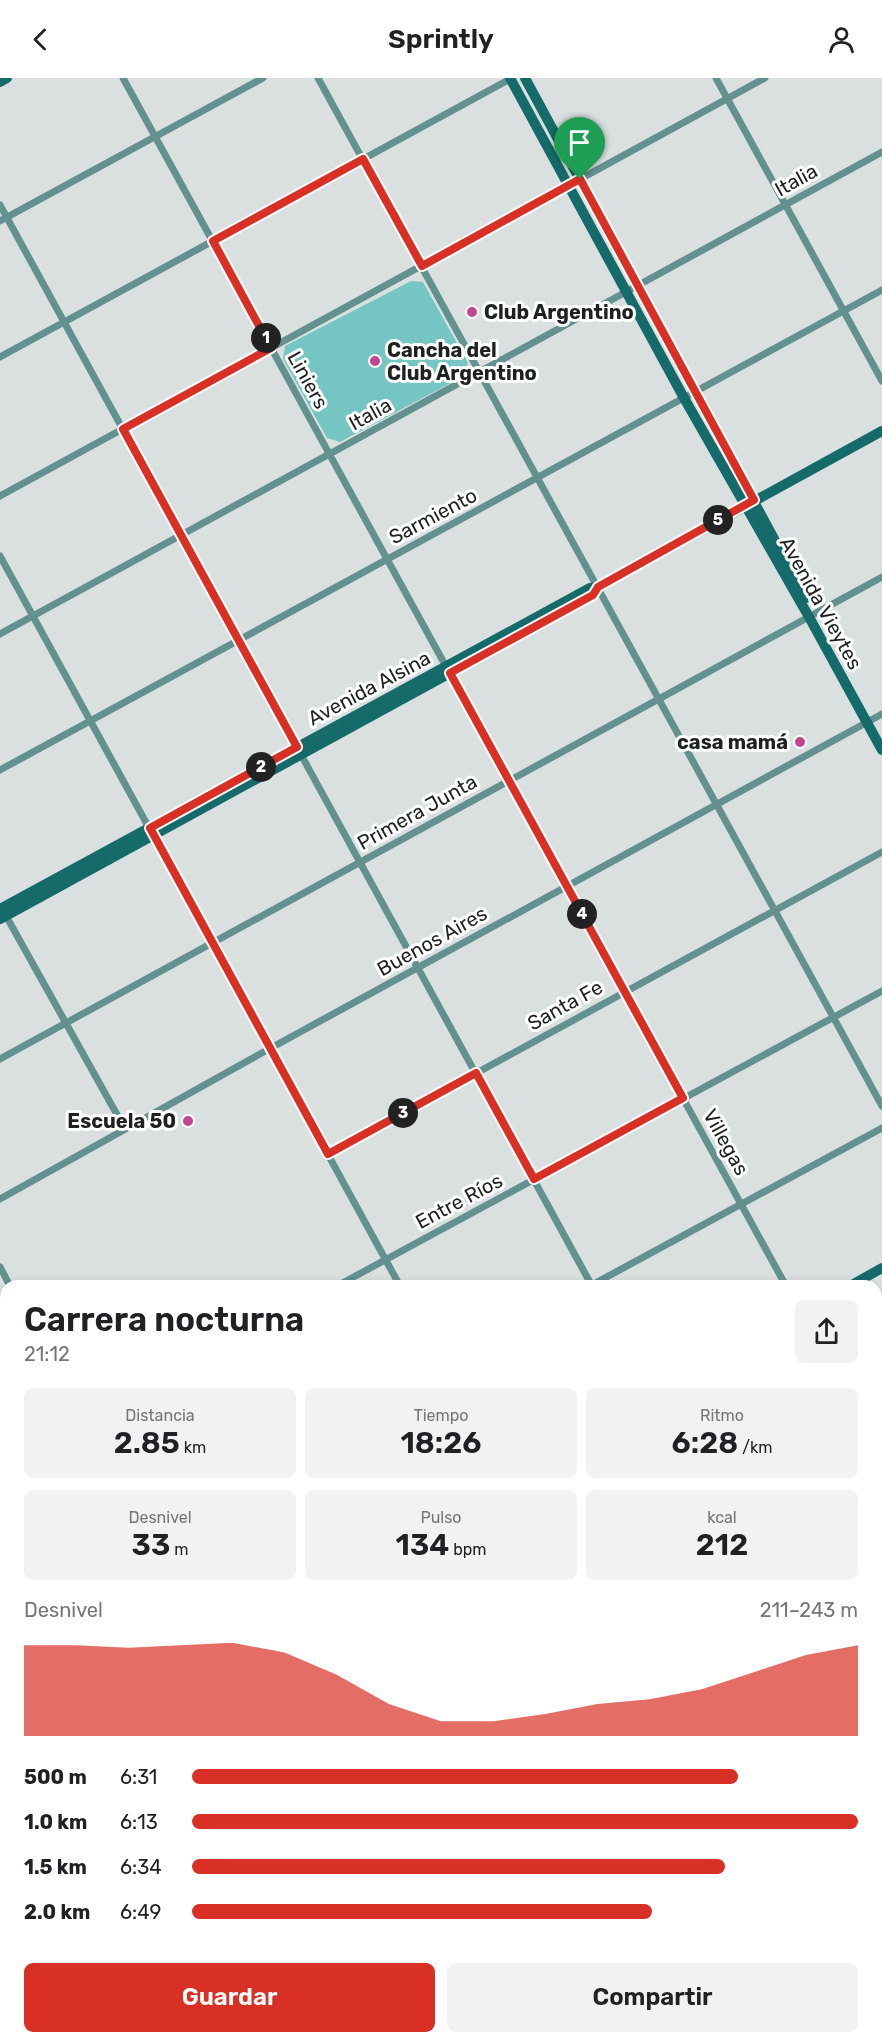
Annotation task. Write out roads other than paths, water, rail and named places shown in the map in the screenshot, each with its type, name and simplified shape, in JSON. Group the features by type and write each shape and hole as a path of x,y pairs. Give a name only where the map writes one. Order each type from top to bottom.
{"main road":[{"path":"0,82 7,78"},
{"path":"511,78 684,398 749,503"},
{"path":"525,78 696,392 749,503"},
{"name":"Avenida Alsina","path":"1,911 448,670 593,595 598,587 882,431"},
{"name":"Avenida Vieytes","path":"749,503 812,615 869,721 882,750"},
{"name":"Avenida Vieytes","path":"869,721 882,740"},
{"path":"861,1280 882,1268"}],"street":[{"name":"Liniers","path":"123,78 448,670"},
{"path":"3,219 263,78"},
{"path":"318,78 882,1106"},
{"path":"0,357 511,78"},
{"path":"716,78 882,381"},
{"path":"0,496 765,78"},
{"name":"Italia","path":"0,634 882,152"},
{"path":"0,205 3,219 64,322 588,1280"},
{"name":"Sarmiento","path":"0,770 882,290"},
{"path":"0,556 397,1280"},
{"name":"Primera Junta","path":"0,1059 882,577"},
{"name":"Villegas","path":"448,670 783,1280"},
{"name":"Buenos Aires","path":"0,1199 418,967 882,714"},
{"name":"Santa Fe","path":"328,1154 882,852"},
{"path":"1,911 125,1129"},
{"name":"Entre Ríos","path":"348,1280 882,991"},
{"path":"600,1280 882,1128"}],"place":[{"name":"Club Argentino","path":"472,312"},
{"name":"Cancha del Club Argentino","path":"375,361"},
{"name":"casa mamá","path":"800,742"},
{"name":"Escuela 50","path":"188,1121"}]}
